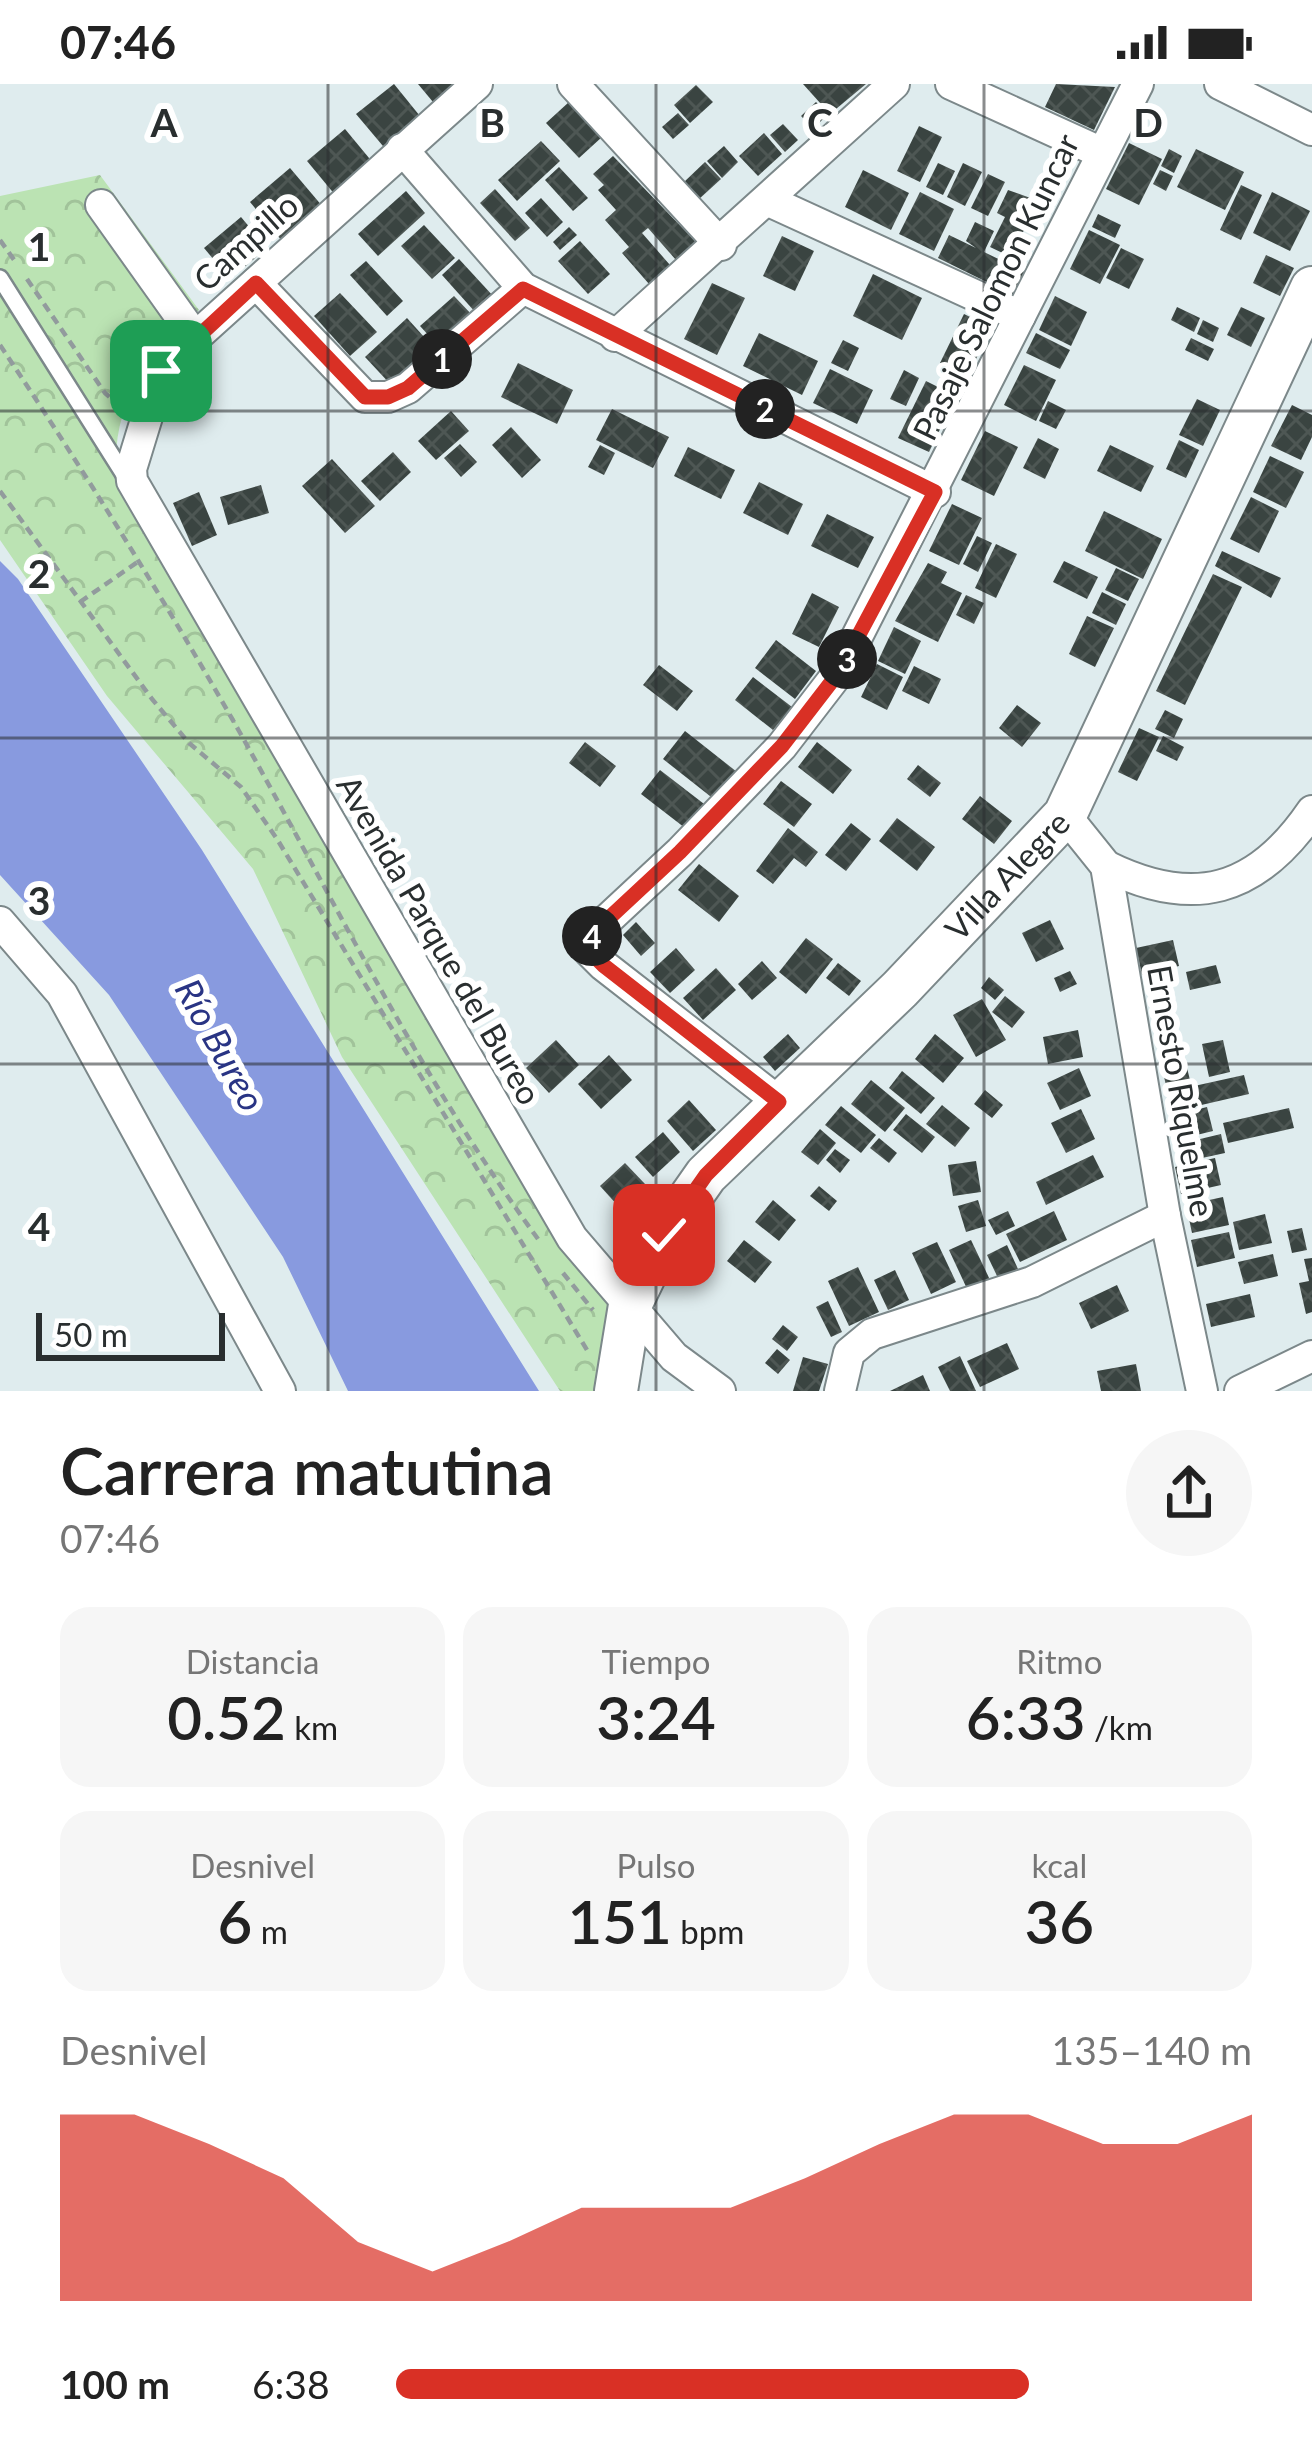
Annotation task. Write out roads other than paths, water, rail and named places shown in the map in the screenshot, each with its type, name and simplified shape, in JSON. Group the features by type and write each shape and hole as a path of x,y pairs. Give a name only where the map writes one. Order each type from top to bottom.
{"main road":[{"name":"Villa Alegre","path":"617,1389 628,1316 685,1202 729,1149 899,989 1065,815 1312,288"}],"street":[{"name":"Campillo","path":"136,494 131,469 161,371 477,84"},
{"path":"573,84 721,245"},
{"path":"615,336 894,84"},
{"path":"951,84 1102,153"},
{"name":"Pasaje Salomon Kuncar","path":"779,1102 603,965 589,951 593,933 710,822 825,691 869,623 1138,84"},
{"path":"1220,84 1312,130"},
{"path":"402,149 523,289 935,492"},
{"path":"769,201 1020,316"},
{"path":"101,205 195,337"},
{"path":"256,283 365,397 388,397 408,388 523,289"},
{"name":"Avenida Parque del Bureo","path":"136,494 572,1238 628,1316 720,1391"},
{"path":"1106,866 1152,889 1194,891 1238,880 1270,861 1312,811"},
{"name":"Ernesto Riquelme","path":"1065,815 1106,866 1165,1216 1202,1391"},
{"path":"0,922 62,994 280,1391"},
{"path":"840,1391 849,1353 872,1334 1032,1282 1165,1216"},
{"path":"1240,1391 1312,1356"}],"lane":[{"path":"0,278 136,494"}],"water":[{"name":"Río Bureo","path":"0,561 18,579 202,850 539,1391 348,1391 283,1257 109,995 0,875"}]}
